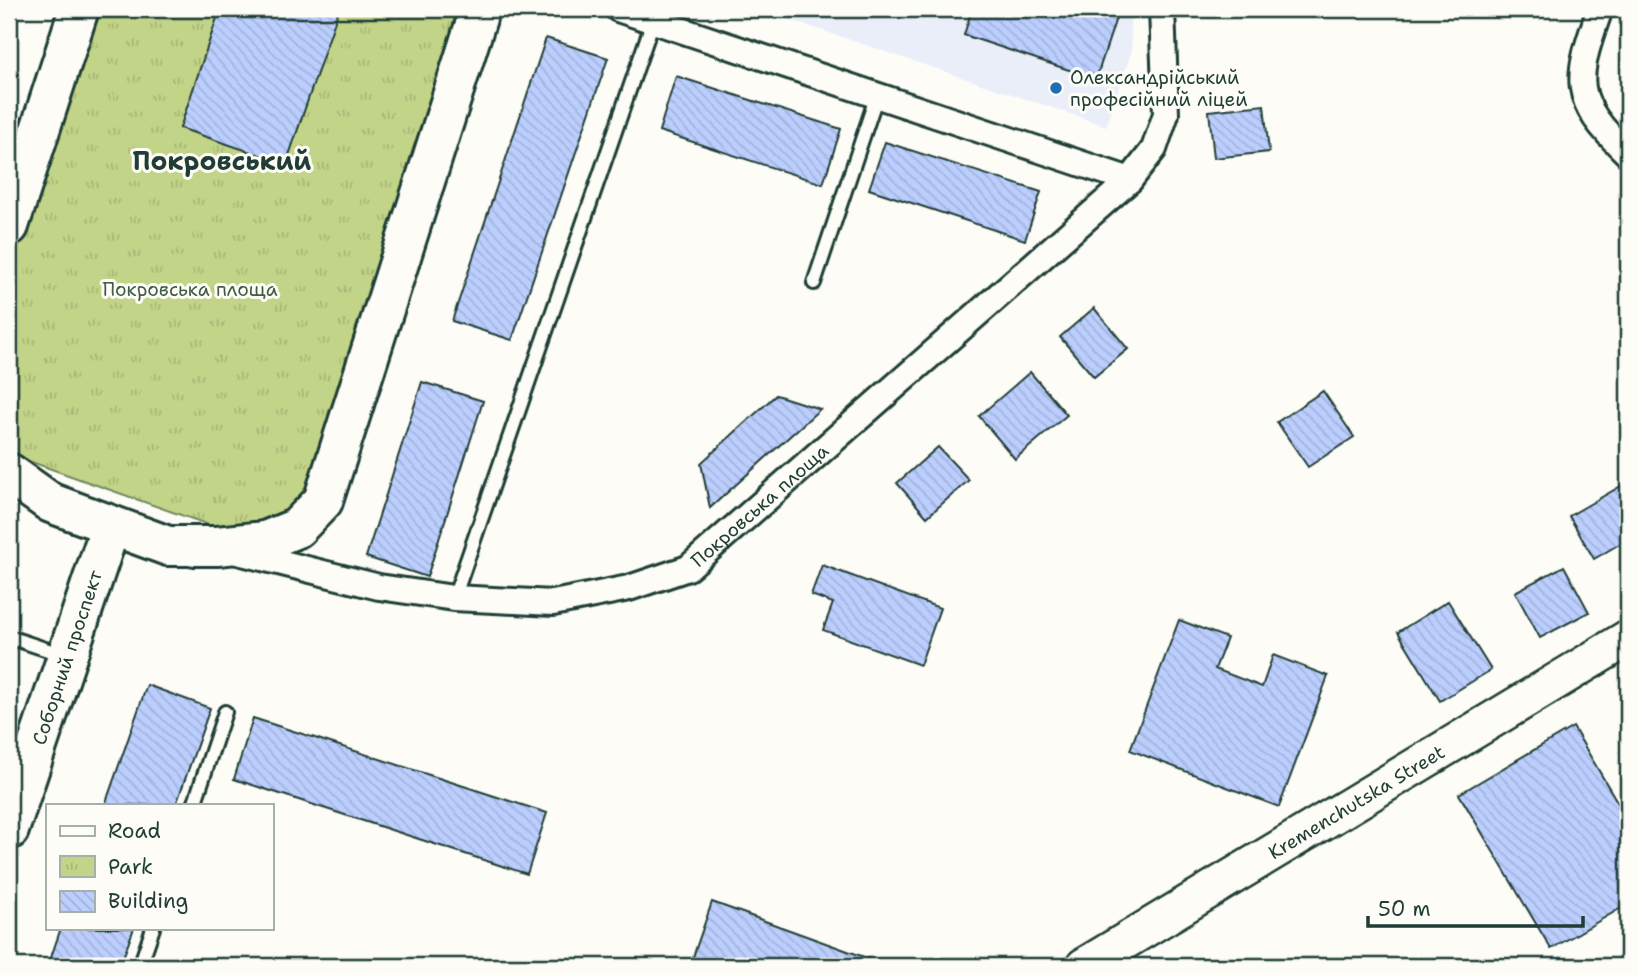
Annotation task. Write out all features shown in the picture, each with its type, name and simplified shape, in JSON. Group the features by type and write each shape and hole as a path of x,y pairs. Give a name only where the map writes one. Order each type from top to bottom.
{"highway":[{"path":"11,212 79,9"},
{"name":"Покровська площа","path":"9,474 51,503 168,546 217,546 265,541 298,528 323,501 477,18 476,9"},
{"name":"Соборний проспект","path":"9,830 111,525"}],"street":[{"path":"618,9 1130,180"},
{"name":"Покровська площа","path":"217,546 379,587 454,598 553,603 629,587 688,568 1130,180 1154,149 1166,114 1162,9"},
{"path":"1600,9 1583,59 1581,78 1584,98 1598,124 1628,154"},
{"name":"Kremenchutska Street","path":"1084,966 1628,638"}],"lane":[{"path":"454,598 653,21"},
{"path":"814,283 877,95"},
{"path":"9,636 66,657"},
{"path":"194,804 225,712"},
{"path":"141,966 152,930"}],"shaded area":[{"name":"Олександрійський професійний ліцей","path":"758,9 1129,9 1132,50 1106,126"}],"green space":[{"name":"Покровська площа","path":"93,9 454,9 458,34 314,492 270,526 226,531 9,454 9,264"}],"building":[{"path":"220,9 339,9 286,164 180,128"},
{"path":"972,9 1086,9 1116,18 1096,79 964,35"},
{"path":"546,38 608,58 512,340 452,321"},
{"path":"676,76 841,129 823,184 659,131"},
{"path":"1264,105 1269,152 1214,158 1209,111"},
{"path":"885,142 1041,192 1025,240 869,189"},
{"path":"1094,308 1128,349 1094,377 1060,337"},
{"path":"1030,372 1067,415 1015,459 979,416"},
{"path":"422,382 483,401 427,577 366,557"},
{"path":"1323,391 1354,437 1308,467 1277,422"},
{"path":"776,395 820,409 710,508 701,463"},
{"path":"938,447 969,480 927,517 897,483"},
{"path":"1628,482 1628,539 1594,559 1569,516"},
{"path":"822,565 940,608 920,665 823,630 833,603 811,595"},
{"path":"1564,566 1589,612 1540,638 1515,592"},
{"path":"1448,601 1491,670 1440,701 1398,632"},
{"path":"1179,620 1227,638 1215,669 1262,687 1273,655 1328,676 1279,807 1130,750"},
{"path":"147,685 210,708 176,804 105,804"},
{"path":"253,718 547,813 527,874 234,779"},
{"path":"1573,727 1628,820 1628,904 1551,949 1459,794"},
{"path":"712,902 881,963 881,966 709,966 692,960"},
{"path":"60,930 133,930 120,966 48,966"}],"place":[{"name":"Олександрійський професійний ліцей","path":"1056,88"}],"district":[{"name":"Покровський","path":"222,161"}]}
